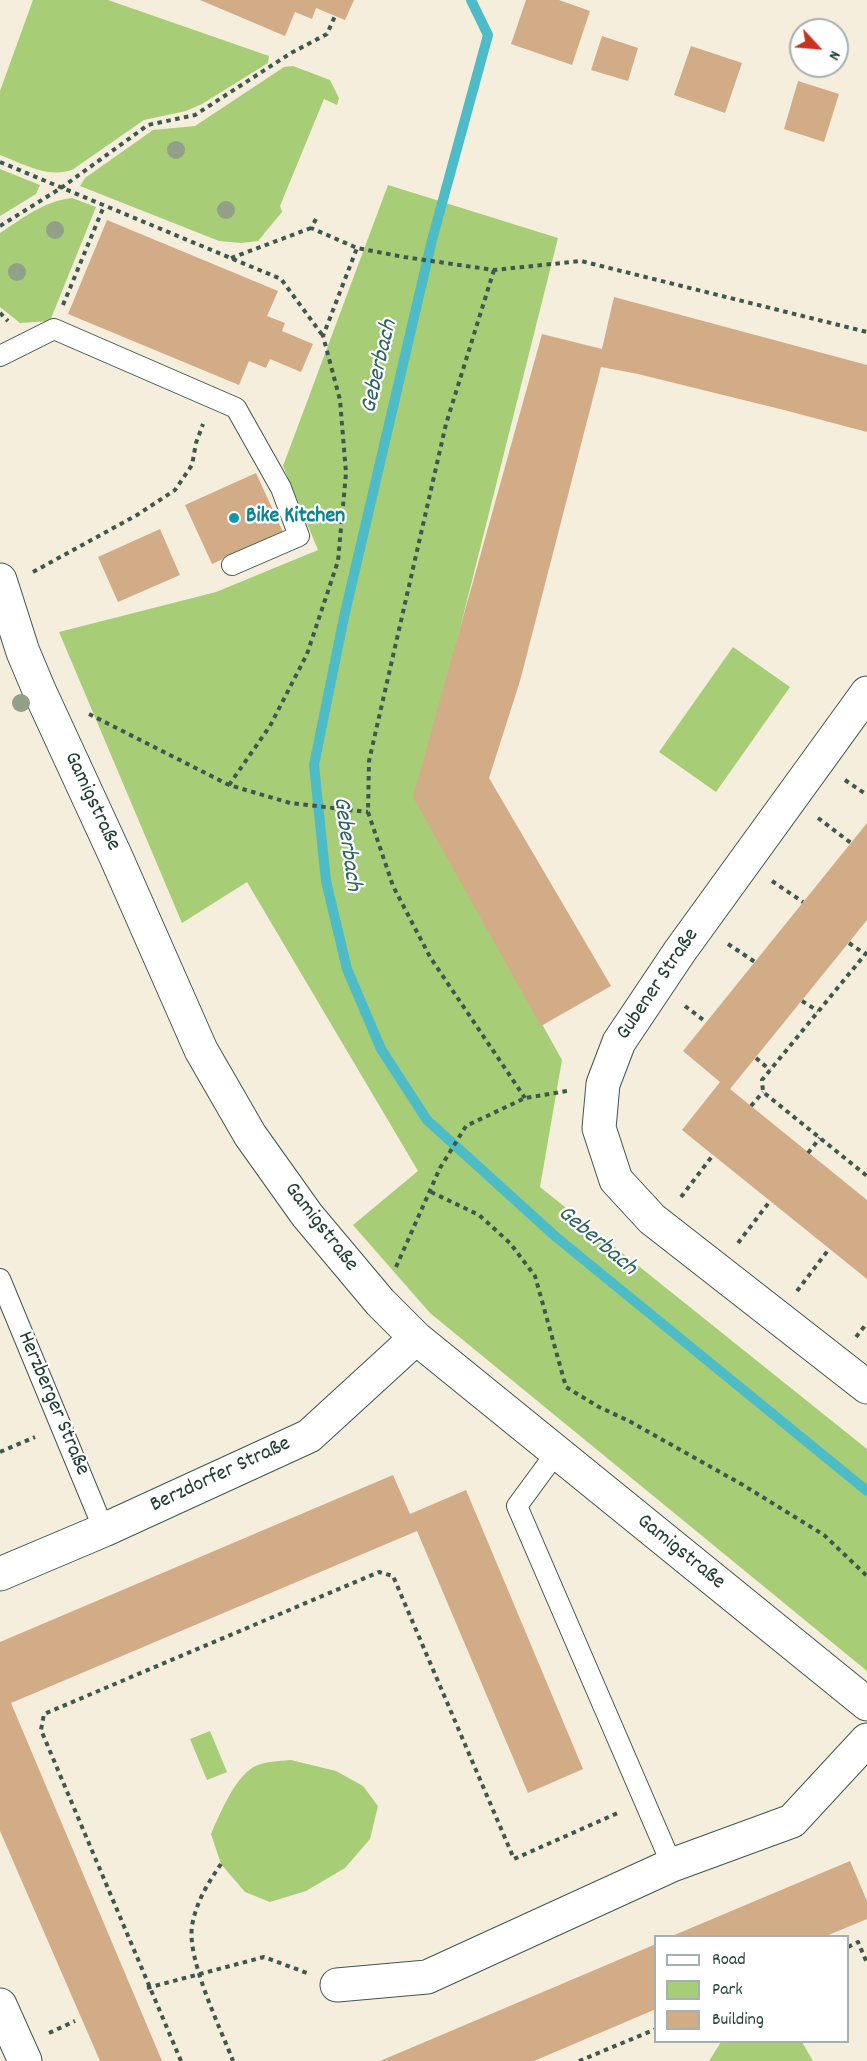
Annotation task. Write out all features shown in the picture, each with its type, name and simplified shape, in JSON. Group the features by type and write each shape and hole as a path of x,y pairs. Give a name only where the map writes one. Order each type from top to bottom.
{"street":[{"name":"Gamigstraße","path":"0,580 11,657 39,690 201,1050 250,1135 307,1215 380,1302 416,1338 867,1704"},
{"name":"Gubener Straße","path":"867,693 803,779 619,1042 603,1084 598,1128 616,1180 660,1225 867,1387"},
{"name":"Berzdorfer Straße","path":"0,1574 104,1530 309,1436 416,1338"},
{"path":"338,1985 427,1977 672,1865 792,1821 867,1740"},
{"path":"0,2005 25,2061"}],"lane":[{"path":"0,356 54,329 236,408 282,488 299,536 232,565"},
{"name":"Herzberger Straße","path":"0,1279 104,1530"},
{"path":"556,1453 517,1506 672,1865"}],"path":[{"path":"0,226 61,188 148,125 195,115 291,53 327,34 335,16"},
{"path":"0,162 281,279 323,336"},
{"path":"54,329 104,206"},
{"path":"230,258 311,228 316,219"},
{"path":"311,228 357,248 494,270 581,261 867,332"},
{"path":"494,270 446,424 369,761 368,812 393,886 430,957 525,1098"},
{"path":"33,572 137,515 175,490 192,465 196,443 213,398"},
{"path":"39,690 229,785 290,802 368,812"},
{"path":"751,1106 763,1092 762,1080 866,953 849,943"},
{"path":"802,1001 818,1011"},
{"path":"756,1058 770,1070"},
{"path":"380,1302 441,1168 466,1126 525,1098 603,1084"},
{"path":"763,1092 867,1176"},
{"path":"808,1153 820,1138"},
{"path":"660,1225 713,1155"},
{"path":"431,1192 479,1215 510,1243 535,1276 566,1387 732,1479 824,1534 867,1576"},
{"path":"717,1270 770,1201"},
{"path":"778,1318 830,1249"},
{"path":"0,1452 62,1425"},
{"path":"181,2061 148,1988 41,1730 44,1714 379,1572 393,1576 514,1859 625,1810"},
{"path":"221,1864 204,1889 192,1926 193,1954 233,2061"},
{"path":"849,1946 858,1942 867,1963"},
{"path":"148,1988 264,1957 338,1985"},
{"path":"579,2061 654,2030"}],"green space":[{"path":"33,0 108,0 269,56 268,63 202,104 186,111 144,120 72,170 53,172 35,169 0,155 0,91"},
{"path":"293,66 330,80 339,98 337,105 324,99 280,206 282,212 258,241 241,243 219,241 80,186 85,178 153,130 195,126 284,67"},
{"path":"0,169 40,185 36,194 0,216"},
{"path":"388,185 558,238 417,800 562,1060 540,1187 867,1449 867,1671 430,1313 353,1225 418,1171 247,882 182,923 59,632 216,592 318,550 283,466"},
{"path":"72,198 96,207 50,321 20,323 0,307 0,233 43,206"},
{"path":"733,647 790,687 716,792 659,752"},
{"path":"210,1731 227,1772 207,1780 190,1739"},
{"path":"291,1760 336,1771 363,1786 378,1806 370,1839 345,1868 306,1891 270,1902 245,1892 221,1864 211,1834 236,1785 250,1769 266,1763"},
{"path":"720,2043 803,2043 813,2061 709,2061"}],"building":[{"path":"200,0 354,0 345,20 316,8 312,19 295,12 285,36"},
{"path":"526,0 559,0 590,11 572,65 511,44"},
{"path":"602,36 638,48 628,81 591,70"},
{"path":"691,46 742,63 725,113 674,95"},
{"path":"798,81 839,94 824,142 784,129"},
{"path":"107,220 278,291 267,316 285,323 282,331 313,344 301,372 270,359 266,368 249,361 239,385 68,314"},
{"path":"614,297 867,365 867,432 638,374 601,367 520,681 489,778 611,986 541,1026 413,797 542,334 602,349"},
{"name":"Bike Kitchen","path":"256,473 283,532 212,564 185,505"},
{"path":"160,529 180,575 118,602 98,557"},
{"path":"867,823 867,920 730,1089 867,1200 867,1279 682,1130 720,1082 683,1051"},
{"path":"393,1475 410,1514 466,1490 583,1769 528,1793 417,1531 11,1703 162,2061 100,2061 0,1831 0,1642"},
{"path":"850,1861 867,1901 867,1919 828,1935 674,1935"},
{"path":"654,1945 654,2010 534,2061 380,2061"}],"waterway":[{"name":"Geberbach","path":"471,0 488,35 432,240 344,617 314,765 326,881 347,969 381,1049 427,1120 556,1237 867,1491"}],"place":[{"name":"Bike Kitchen","path":"234,518"}]}
